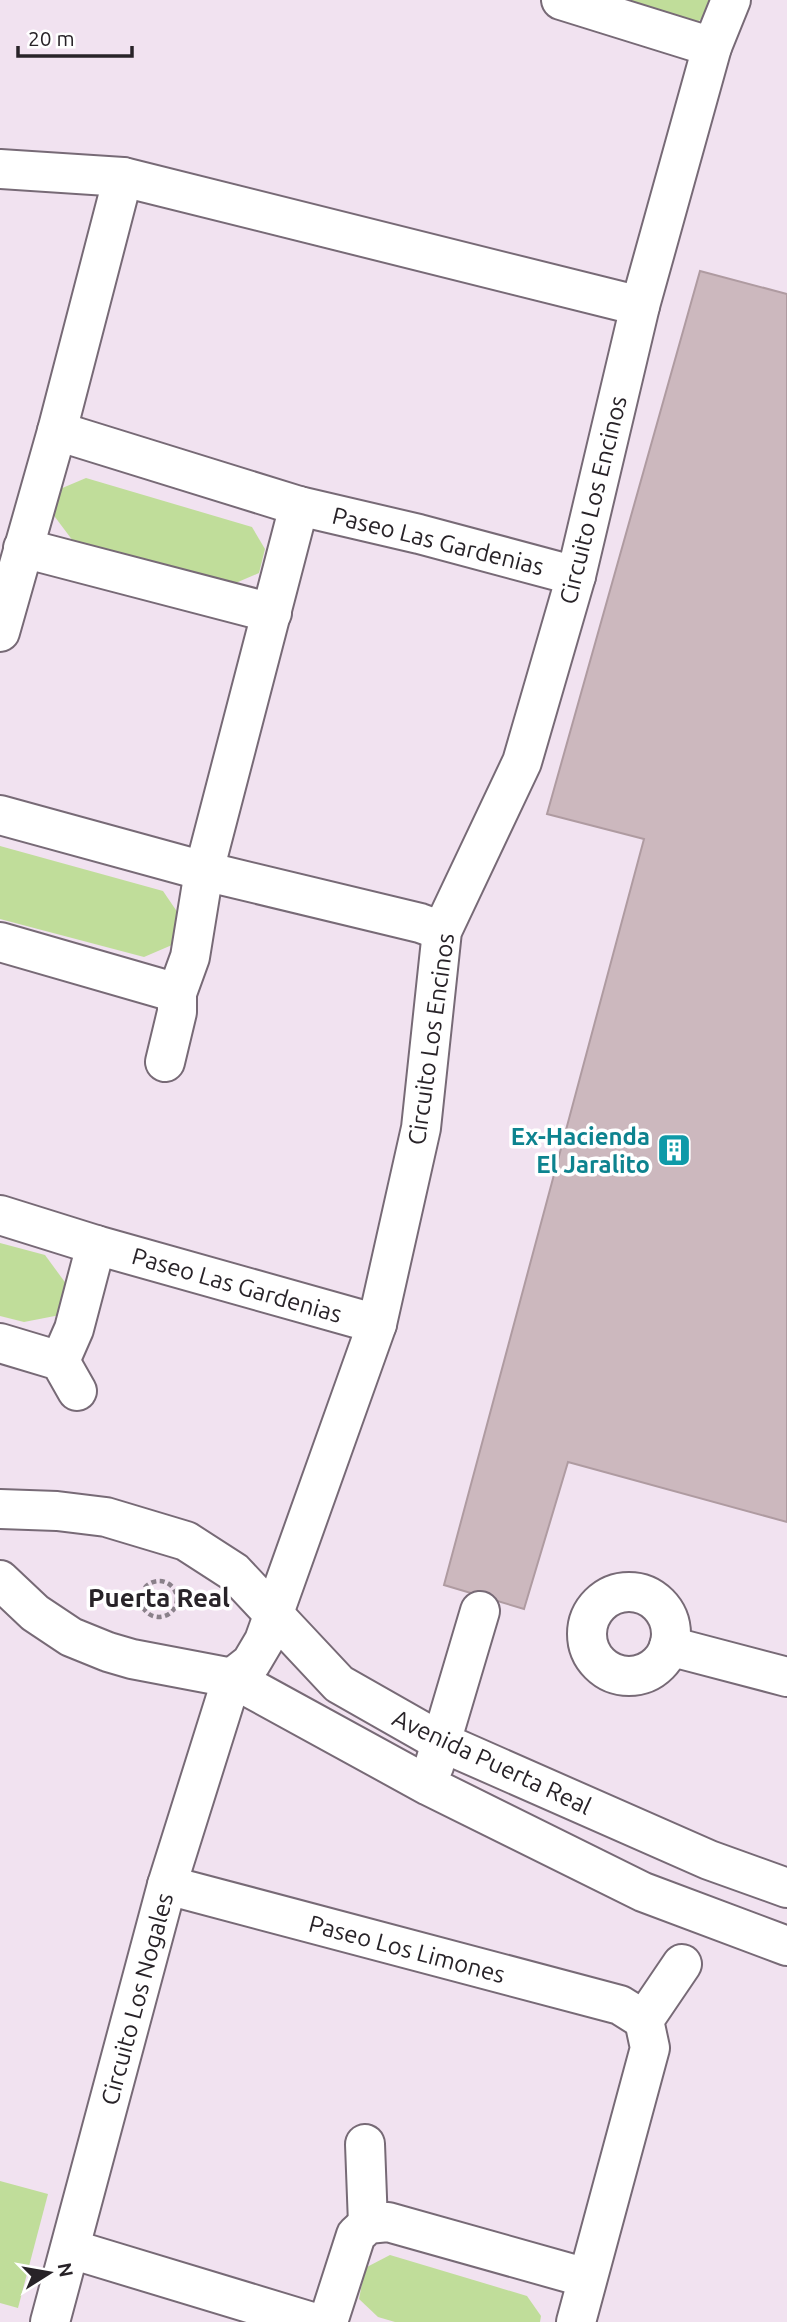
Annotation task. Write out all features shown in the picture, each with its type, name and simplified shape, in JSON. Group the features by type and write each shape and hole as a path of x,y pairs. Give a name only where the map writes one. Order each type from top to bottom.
{"street":[{"path":"561,0 712,47"},
{"name":"Circuito Los Encinos","path":"232,1678 251,1663 264,1641 377,1324 421,1128 442,931 523,762 576,576 639,306 712,47 731,0"},
{"path":"0,169 123,177 639,306"},
{"path":"0,632 57,431 123,177"},
{"name":"Paseo Las Gardenias","path":"57,431 299,506 419,534 576,576"},
{"name":"Paseo Las Gardenias","path":"165,1062 177,1012 177,993 190,957 204,871 299,506"},
{"path":"23,548 272,613"},
{"path":"0,815 204,871 420,923 442,931"},
{"path":"0,942 177,993"},
{"name":"Paseo Las Gardenias","path":"0,1215 96,1245 377,1324"},
{"path":"0,1343 69,1376 74,1329 96,1245"},
{"name":"Avenida Puerta Real","path":"0,1509 57,1511 106,1517 186,1541 234,1572 339,1684 440,1742 709,1860 787,1888"},
{"name":"Avenida Puerta Real","path":"0,1580 36,1613 71,1637 108,1653 232,1678 429,1786 643,1892 787,1946"},
{"path":"429,1786 480,1611"},
{"path":"669,1646 787,1677"},
{"name":"Circuito Los Nogales","path":"50,2322 167,1885 232,1678"},
{"name":"Paseo Los Limones","path":"167,1885 620,2005 644,2020"},
{"path":"576,2322 650,2048 644,2020 682,1964"},
{"path":"365,2144 368,2224"},
{"path":"328,2322 355,2235 368,2224 388,2222 587,2278"},
{"path":"71,2249 312,2322"}],"path":[{"path":"163,1581 176,1591 176,1602 171,1612 159,1616 144,1608 142,1595 153,1582 163,1581"}],"green space":[{"path":"621,0 716,0 712,11 696,23"},
{"path":"86,478 252,527 265,549 259,573 231,585 73,541 52,513 60,489"},
{"path":"0,846 163,891 180,916 172,945 144,957 0,919"},
{"path":"0,1243 45,1255 67,1285 60,1315 24,1322 0,1316"},
{"path":"0,2181 48,2194 18,2308 0,2303"},
{"path":"390,2255 527,2296 541,2316 540,2322 395,2322 378,2317 359,2299 365,2268"}],"building":[{"name":"Ex-Hacienda El Jaralito","path":"700,271 787,294 787,1522 568,1462 524,1609 444,1585 644,839 547,814"}],"place":[{"name":"Ex-Hacienda El Jaralito","path":"674,1150"}],"district":[{"name":"Puerta Real","path":"159,1597"}]}
